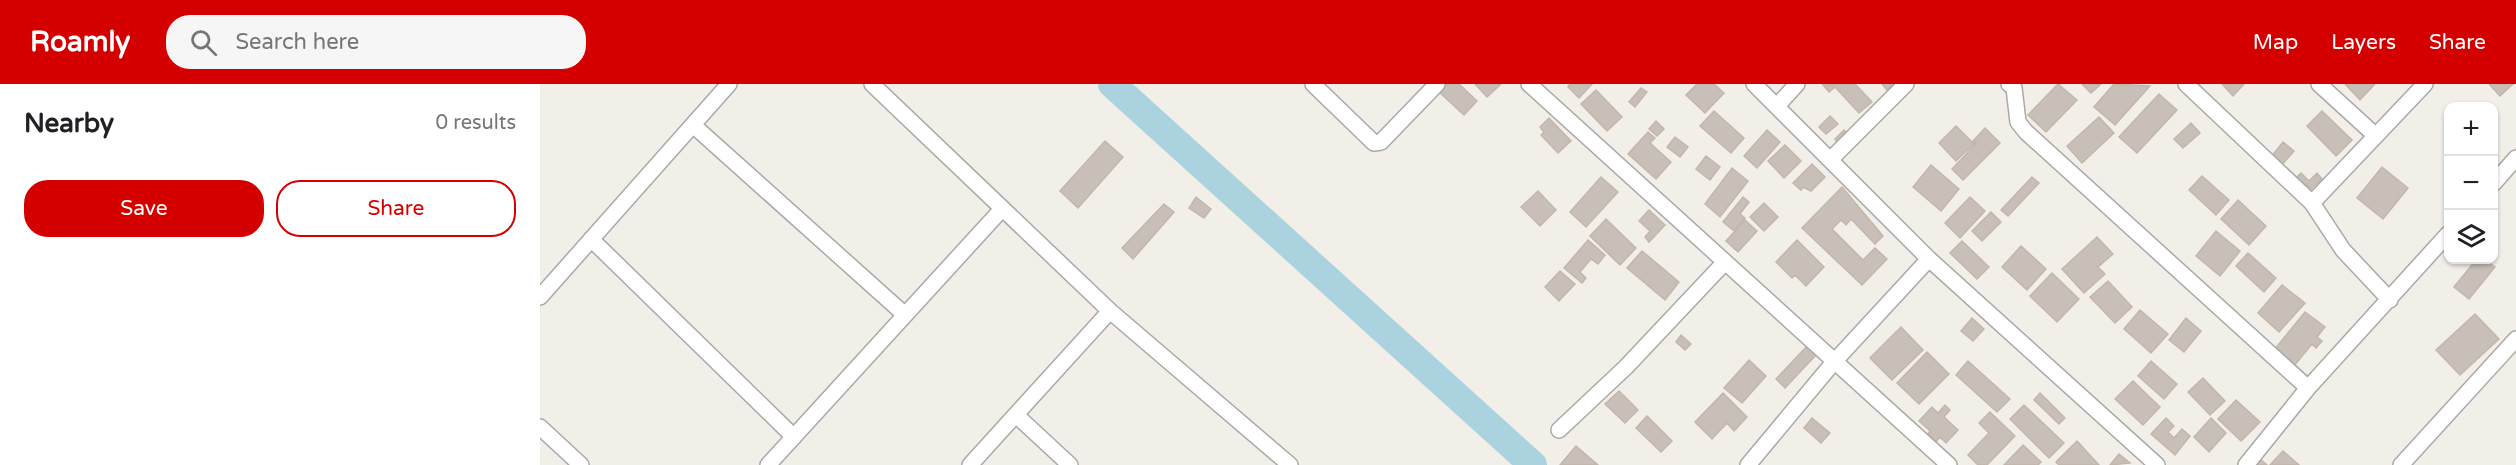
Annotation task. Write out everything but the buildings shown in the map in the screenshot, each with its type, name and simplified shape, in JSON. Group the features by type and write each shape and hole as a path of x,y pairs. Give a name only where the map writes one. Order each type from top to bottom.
{"street":[{"path":"540,297 729,84"},
{"path":"872,84 1110,311 1290,465"},
{"path":"1313,84 1374,143 1381,142 1437,84"},
{"path":"1529,84 1833,363 1949,465"},
{"path":"1754,84 1929,259 2157,465"},
{"path":"1777,106 1797,84"},
{"path":"1831,159 1906,84"},
{"path":"2186,84 2312,204 2343,250 2390,300"},
{"path":"2319,84 2376,136"},
{"path":"2312,204 2425,84"},
{"path":"2013,85 2018,122 2026,132 2308,388"},
{"path":"693,125 904,314"},
{"path":"2498,178 2516,158"},
{"path":"768,465 1002,209"},
{"path":"591,239 794,437"},
{"path":"2246,465 2308,388 2444,239"},
{"path":"1748,465 1833,363 1929,259"},
{"path":"1559,430 1626,367 1725,262"},
{"path":"970,465 1110,311"},
{"path":"2401,465 2516,339"},
{"path":"1016,415 1070,465"},
{"path":"540,427 581,465"}],"waterway":[{"path":"1112,84 1533,465"}]}
